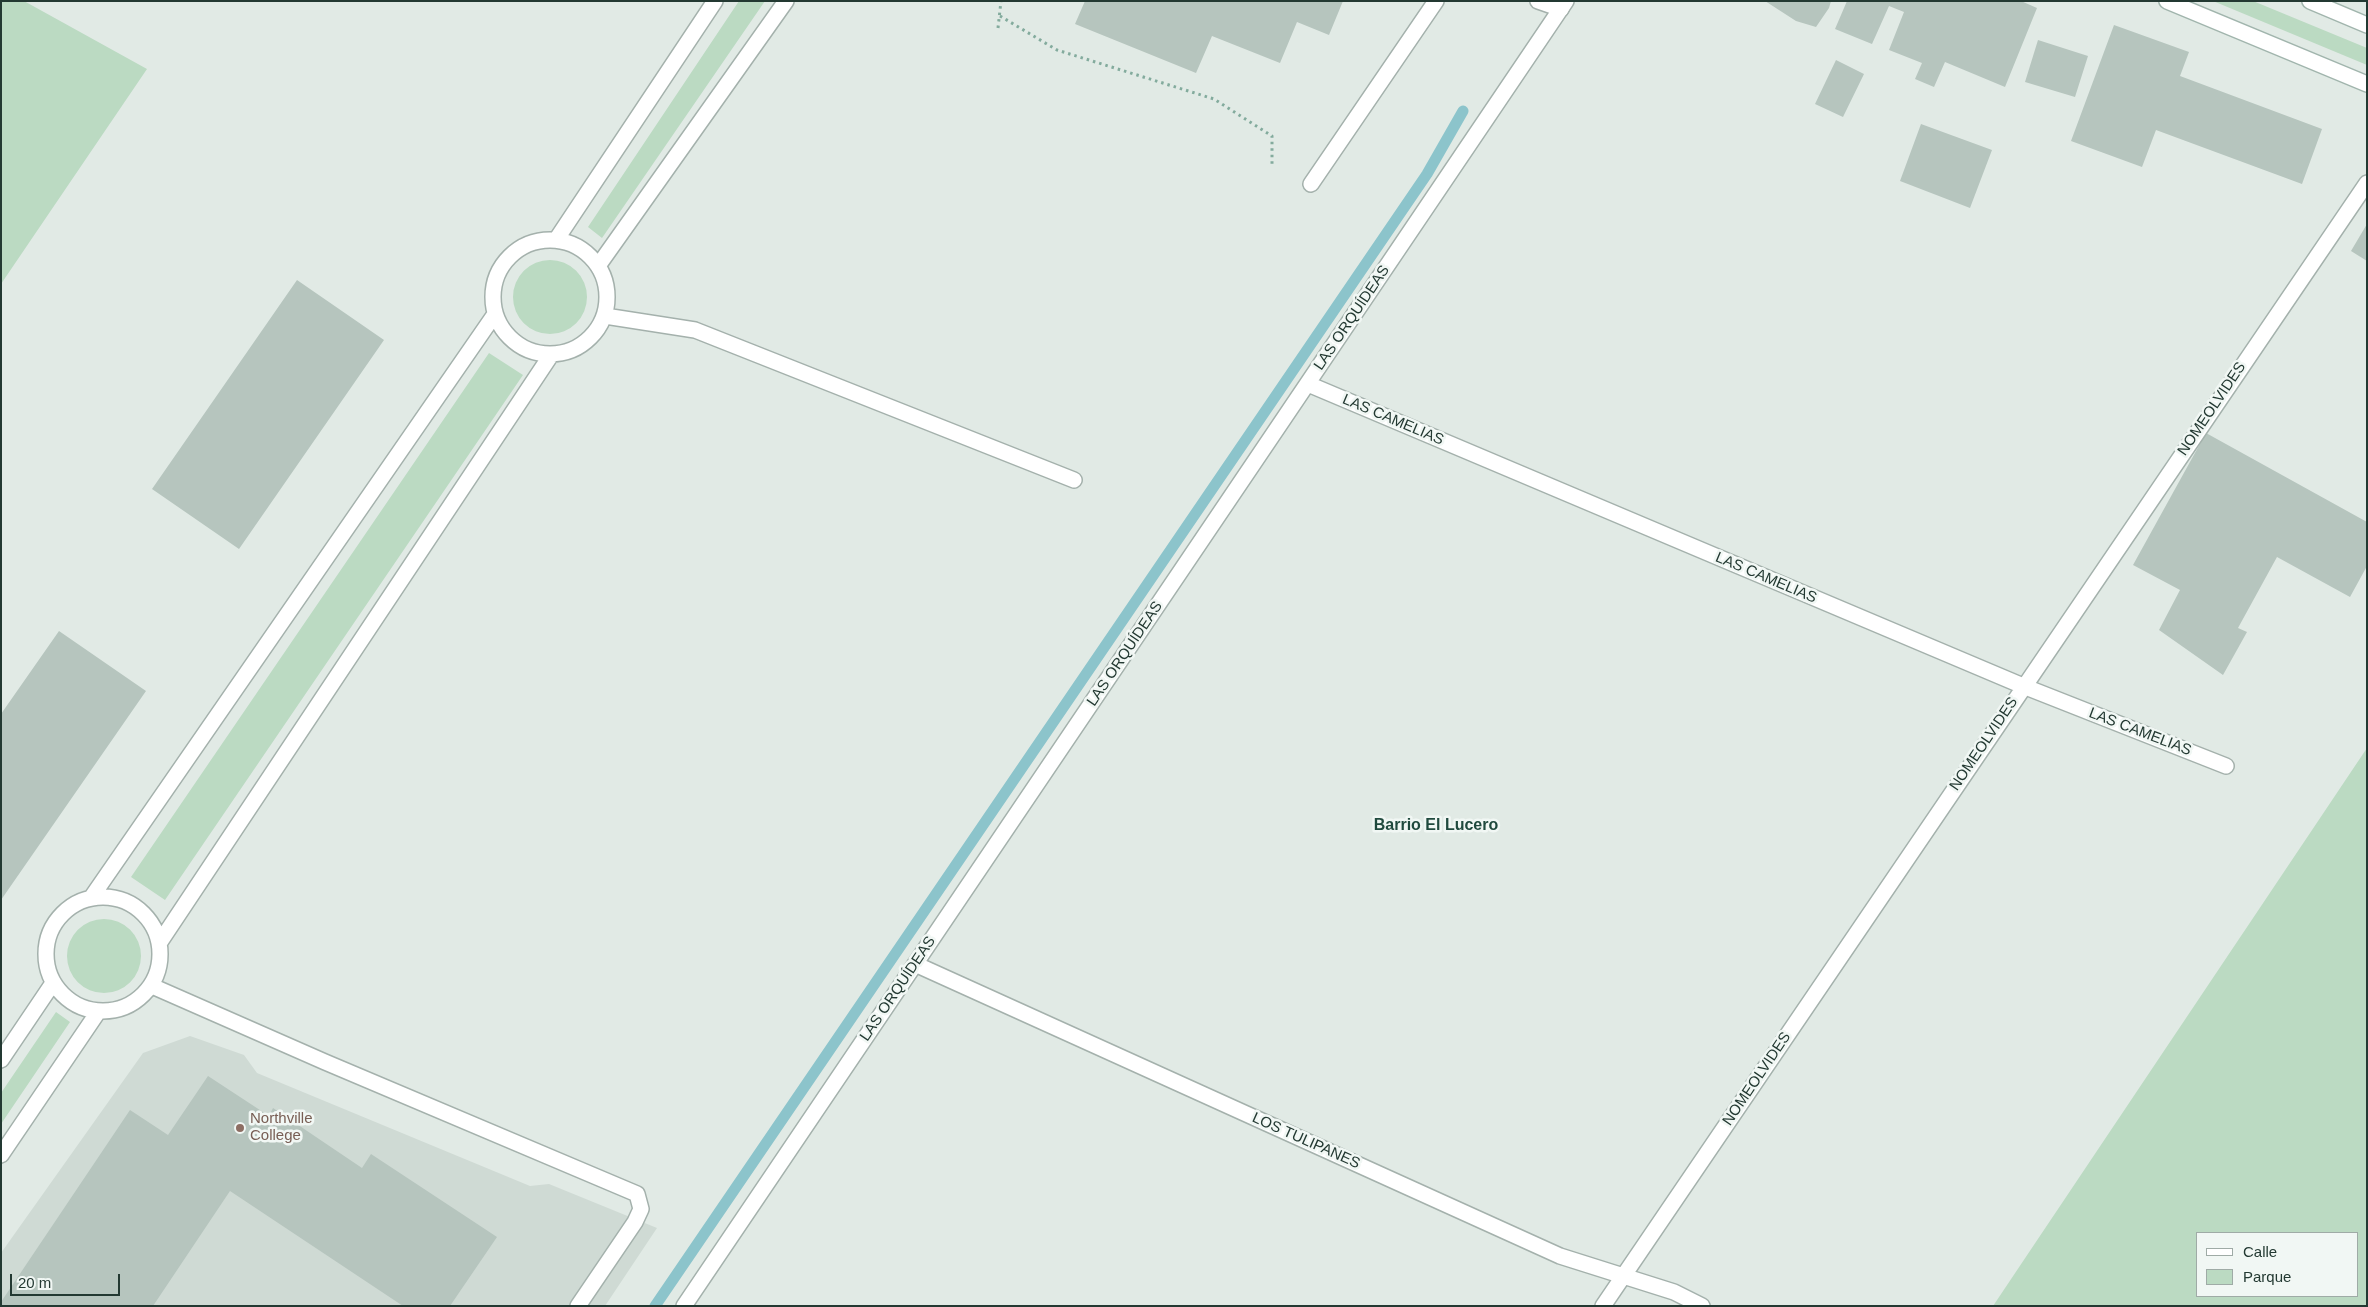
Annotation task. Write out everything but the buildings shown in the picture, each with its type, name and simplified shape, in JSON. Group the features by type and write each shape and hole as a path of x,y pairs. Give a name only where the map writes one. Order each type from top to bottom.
{"street":[{"path":"556,240 714,1"},
{"path":"598,266 786,1"},
{"path":"1311,184 1436,1"},
{"path":"1538,1 1564,5"},
{"path":"2167,1 2367,84"},
{"path":"2310,1 2367,24"},
{"name":"LAS ORQUÍDEAS","path":"684,1306 1564,5"},
{"name":"NOMEOLVIDES","path":"1604,1306 2023,686 2367,183"},
{"path":"556,240 572,244 587,253 598,266 606,282 608,299 605,316 597,332 584,344 568,352 551,355 533,352 516,344 503,331 495,314 492,295 496,277 506,261 520,248 538,241 556,240"},
{"path":"91,898 495,314"},
{"path":"605,316 695,330 1074,480"},
{"path":"160,942 551,355"},
{"name":"LAS CAMELIAS","path":"1308,384 2023,686 2226,766"},
{"path":"109,897 126,902 142,912 153,925 160,942 159,972 152,986 142,997 129,1006 114,1010 98,1012 81,1007 65,998 53,984 47,967 46,949 51,931 60,916 74,905 91,898 109,897"},
{"name":"LOS TULIPANES","path":"915,964 1560,1256 1674,1292 1702,1306"},
{"path":"1,1060 53,984"},
{"path":"152,986 325,1062 636,1194 641,1209 578,1306"},
{"path":"1,1154 98,1012"}],"path":[{"path":"998,28 1001,1"},
{"path":"1000,16 1057,50 1214,99 1272,136 1272,165"}],"shaded area":[{"name":"Northville College","path":"190,1036 244,1055 257,1073 530,1186 549,1184 657,1228 605,1306 1,1306 1,1253 143,1053"}],"green space":[{"path":"1,1 24,1 147,69 1,284"},
{"path":"739,1 765,1 602,238 588,227"},
{"path":"2213,1 2253,1 2367,48 2367,65"},
{"path":"550,260 571,266 581,276 587,297 581,318 571,328 550,334 529,328 519,318 513,297 519,276 529,266"},
{"path":"489,353 523,375 165,900 131,877"},
{"path":"2367,748 2367,1306 1993,1306"},
{"path":"104,919 125,925 135,935 141,956 135,977 125,987 104,993 83,987 73,977 67,956 73,935 83,925"},
{"path":"56,1012 70,1022 1,1124 1,1093"}],"waterway":[{"path":"655,1306 1427,174 1463,111"}],"place":[{"name":"Northville College","path":"240,1128"}],"district":[{"name":"Barrio El Lucero","path":"1436,826"}]}
